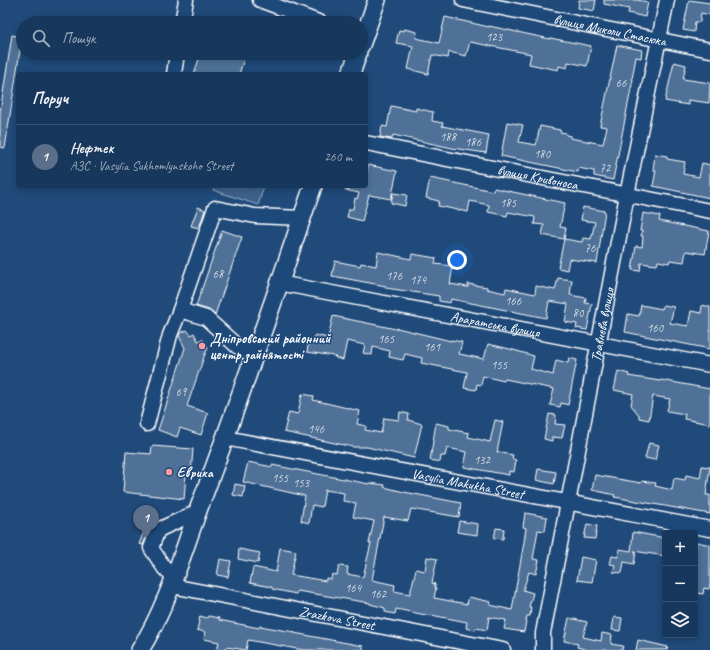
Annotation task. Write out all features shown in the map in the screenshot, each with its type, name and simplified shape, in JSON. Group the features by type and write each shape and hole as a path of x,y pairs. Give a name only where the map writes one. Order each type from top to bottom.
{"main road":[{"path":"368,25 377,0"},
{"path":"352,72 356,60"},
{"path":"140,650 156,620 173,581 225,438 312,188"}],"street":[{"path":"183,16 186,0"},
{"path":"260,0 302,16"},
{"name":"вулиця Миколи Стасюка","path":"463,0 518,5 659,40 710,50"},
{"name":"Травнева вулиця","path":"542,650 543,634 627,195 668,0"},
{"path":"174,72 176,60"},
{"name":"вулиця Кривоноса","path":"368,143 710,211"},
{"path":"147,424 170,335 215,208 255,216 302,218"},
{"name":"Араратська вулиця","path":"279,283 710,366"},
{"path":"180,310 206,318 238,347 254,356"},
{"name":"Vasylia Makukha Street","path":"225,438 710,529"},
{"path":"173,581 151,548 158,530 183,520 197,512"},
{"name":"Zrazkova Street","path":"173,581 503,650"}],"shaded area":[{"path":"214,188 263,188 258,205 213,190"}],"building":[{"path":"579,0 596,0 594,11 578,8"},
{"path":"604,0 637,0 648,2 645,17 628,13 629,9 604,4"},
{"path":"689,0 710,3 710,15 701,13 700,22 695,22 694,32 683,30"},
{"path":"445,17 489,27 591,46 587,66 568,62 567,68 559,66 558,70 529,64 531,54 470,42 466,56 449,52 448,58 432,55 428,74 408,69 413,46 396,43 399,30 404,31 404,29 417,32 416,38 439,43"},
{"path":"12,35 16,36 16,60 18,60 5,148 0,147 0,112"},
{"path":"617,45 642,50 641,58 636,57 613,180 594,176 594,171 578,168 578,172 501,156 507,122 523,125 519,142 536,145 540,126 560,130 560,132 571,136 570,138 603,144 607,127 600,126"},
{"path":"199,60 244,60 240,72 195,72"},
{"path":"674,62 686,65 683,79 710,83 709,103 688,100 688,105 665,101"},
{"path":"391,106 416,111 416,108 433,112 432,121 443,123 442,126 489,135 486,153 452,148 393,135 392,139 380,137 382,126 387,127"},
{"path":"655,154 667,156 667,159 685,162 683,174 699,177 702,163 710,165 710,198 653,186 656,170 653,170"},
{"path":"368,165 397,171 391,199 369,195 362,221 347,217 349,209 353,209 355,198 357,199 359,193 345,190 346,188 368,188"},
{"path":"430,178 493,191 494,188 565,203 560,227 566,228 564,239 542,235 544,225 534,224 535,217 508,212 507,216 488,212 489,205 470,201 468,212 438,206 439,201 426,198"},
{"path":"393,193 407,195 405,206 391,203"},
{"path":"198,207 205,210 199,228 191,226"},
{"path":"583,207 605,211 597,263 569,259 567,270 558,268 564,239 582,242 583,238 591,239 595,222 581,220"},
{"path":"643,213 660,216 659,221 709,231 705,254 686,251 684,262 670,260 669,263 658,261 657,265 641,263 640,271 632,270 636,246 642,247 643,236 641,236 642,231 640,231"},
{"path":"222,230 242,237 215,315 209,310 196,306"},
{"path":"378,252 411,259 412,254 436,258 435,264 453,266 450,284 468,287 468,284 487,287 487,289 505,293 506,288 535,294 536,286 555,290 558,278 572,280 570,295 586,298 585,303 592,304 587,330 576,328 577,324 565,322 568,304 549,301 546,318 451,299 450,303 439,301 439,296 386,288 386,286 332,276 335,261 360,266 361,263 376,266"},
{"path":"641,305 662,309 663,305 674,307 670,323 688,326 691,311 701,313 702,305 710,307 710,349 625,332 628,314 639,316"},
{"path":"333,316 462,342 459,354 484,359 488,344 510,349 534,356 531,369 553,375 556,360 568,363 569,358 577,360 568,405 561,403 560,407 550,405 554,389 505,379 504,381 483,376 481,385 477,384 476,390 464,388 467,372 421,363 422,358 405,354 403,360 389,357 390,351 373,347 372,355 363,353 365,345 347,341 343,360 334,356 307,352 309,340 314,341 315,335 328,338"},
{"path":"187,330 191,335 194,333 198,341 202,339 208,348 187,406 208,413 201,435 180,428 177,437 158,430 185,348 179,334"},
{"path":"618,371 629,374 628,376 661,380 710,389 710,424 684,419 685,414 667,411 670,399 653,396 649,420 639,418 639,415 631,405 633,394 614,390"},
{"path":"302,394 314,396 313,400 360,411 357,424 366,426 365,430 381,433 384,418 399,420 400,412 409,414 408,420 422,424 414,458 367,447 353,447 284,432 289,412 298,414"},
{"path":"549,414 556,415 555,424 565,425 562,438 552,437 552,441 544,439"},
{"path":"495,420 503,422 497,452 513,455 512,459 516,460 514,472 509,471 509,475 464,467 467,452 447,448 445,456 441,456 440,462 430,460 436,423 449,426 449,429 469,433 468,437 490,442"},
{"path":"649,443 659,445 655,460 645,458"},
{"name":"Еврика","path":"152,446 193,449 191,474 186,474 184,499 123,492 126,452 151,454"},
{"path":"248,462 272,467 272,465 369,484 385,485 384,487 404,492 461,503 459,517 411,509 408,521 384,517 372,580 395,585 394,591 410,594 416,569 425,571 427,557 437,559 432,583 435,584 436,588 434,598 467,604 469,597 491,602 490,605 512,610 526,528 523,527 525,513 547,517 545,531 538,530 533,559 539,560 536,574 529,572 523,590 533,593 529,607 531,607 530,616 527,616 524,632 504,629 506,620 489,617 487,630 476,628 475,630 466,628 467,622 396,609 395,614 385,612 385,608 370,603 297,591 296,594 272,589 272,587 250,583 253,567 276,572 280,548 296,551 291,575 326,581 326,578 331,579 332,574 337,575 339,566 348,567 347,574 363,577 371,543 369,543 374,521 353,517 356,503 343,501 344,493 325,490 322,507 312,505 309,523 301,521 305,496 243,482"},
{"path":"702,466 710,467 706,495 710,495 710,514 614,497 615,495 592,490 595,475 641,483 642,481 656,483 655,486 672,490 674,478 685,480 686,475 700,478"},
{"path":"538,469 556,472 554,484 536,480"},
{"path":"235,484 245,486 243,497 233,495"},
{"path":"459,521 478,524 477,535 457,532"},
{"path":"587,524 597,526 595,539 584,538"},
{"path":"496,528 504,529 503,539 494,538"},
{"path":"145,529 149,531 143,545 139,544"},
{"path":"633,532 662,537 662,556 634,551 636,552 634,564 624,562 622,573 613,572 615,565 610,564 612,556 618,557 619,549 631,551"},
{"path":"698,542 710,545 710,584 709,589 704,588 703,594 698,593"},
{"path":"239,549 260,553 258,563 238,559"},
{"path":"581,557 596,560 592,582 577,580"},
{"path":"220,559 231,561 228,577 217,575"},
{"path":"200,616 207,618 208,616 219,618 219,620 259,628 260,626 295,632 294,633 363,646 363,650 303,650 248,640 246,650 226,647 226,650 217,650 219,642 204,639 205,632 197,630"},
{"path":"614,617 622,618 620,631 612,630"},
{"path":"569,618 587,622 583,637 601,641 602,633 612,635 611,644 623,646 622,650 588,650 577,647 578,644 564,641"},
{"path":"638,640 668,647 667,650 636,650"}],"place":[{"name":"Дніпровський районний центр зайнятості","path":"202,346"},
{"name":"Еврика","path":"169,472"},
{"name":"Нефтек","path":"146,538"}]}
